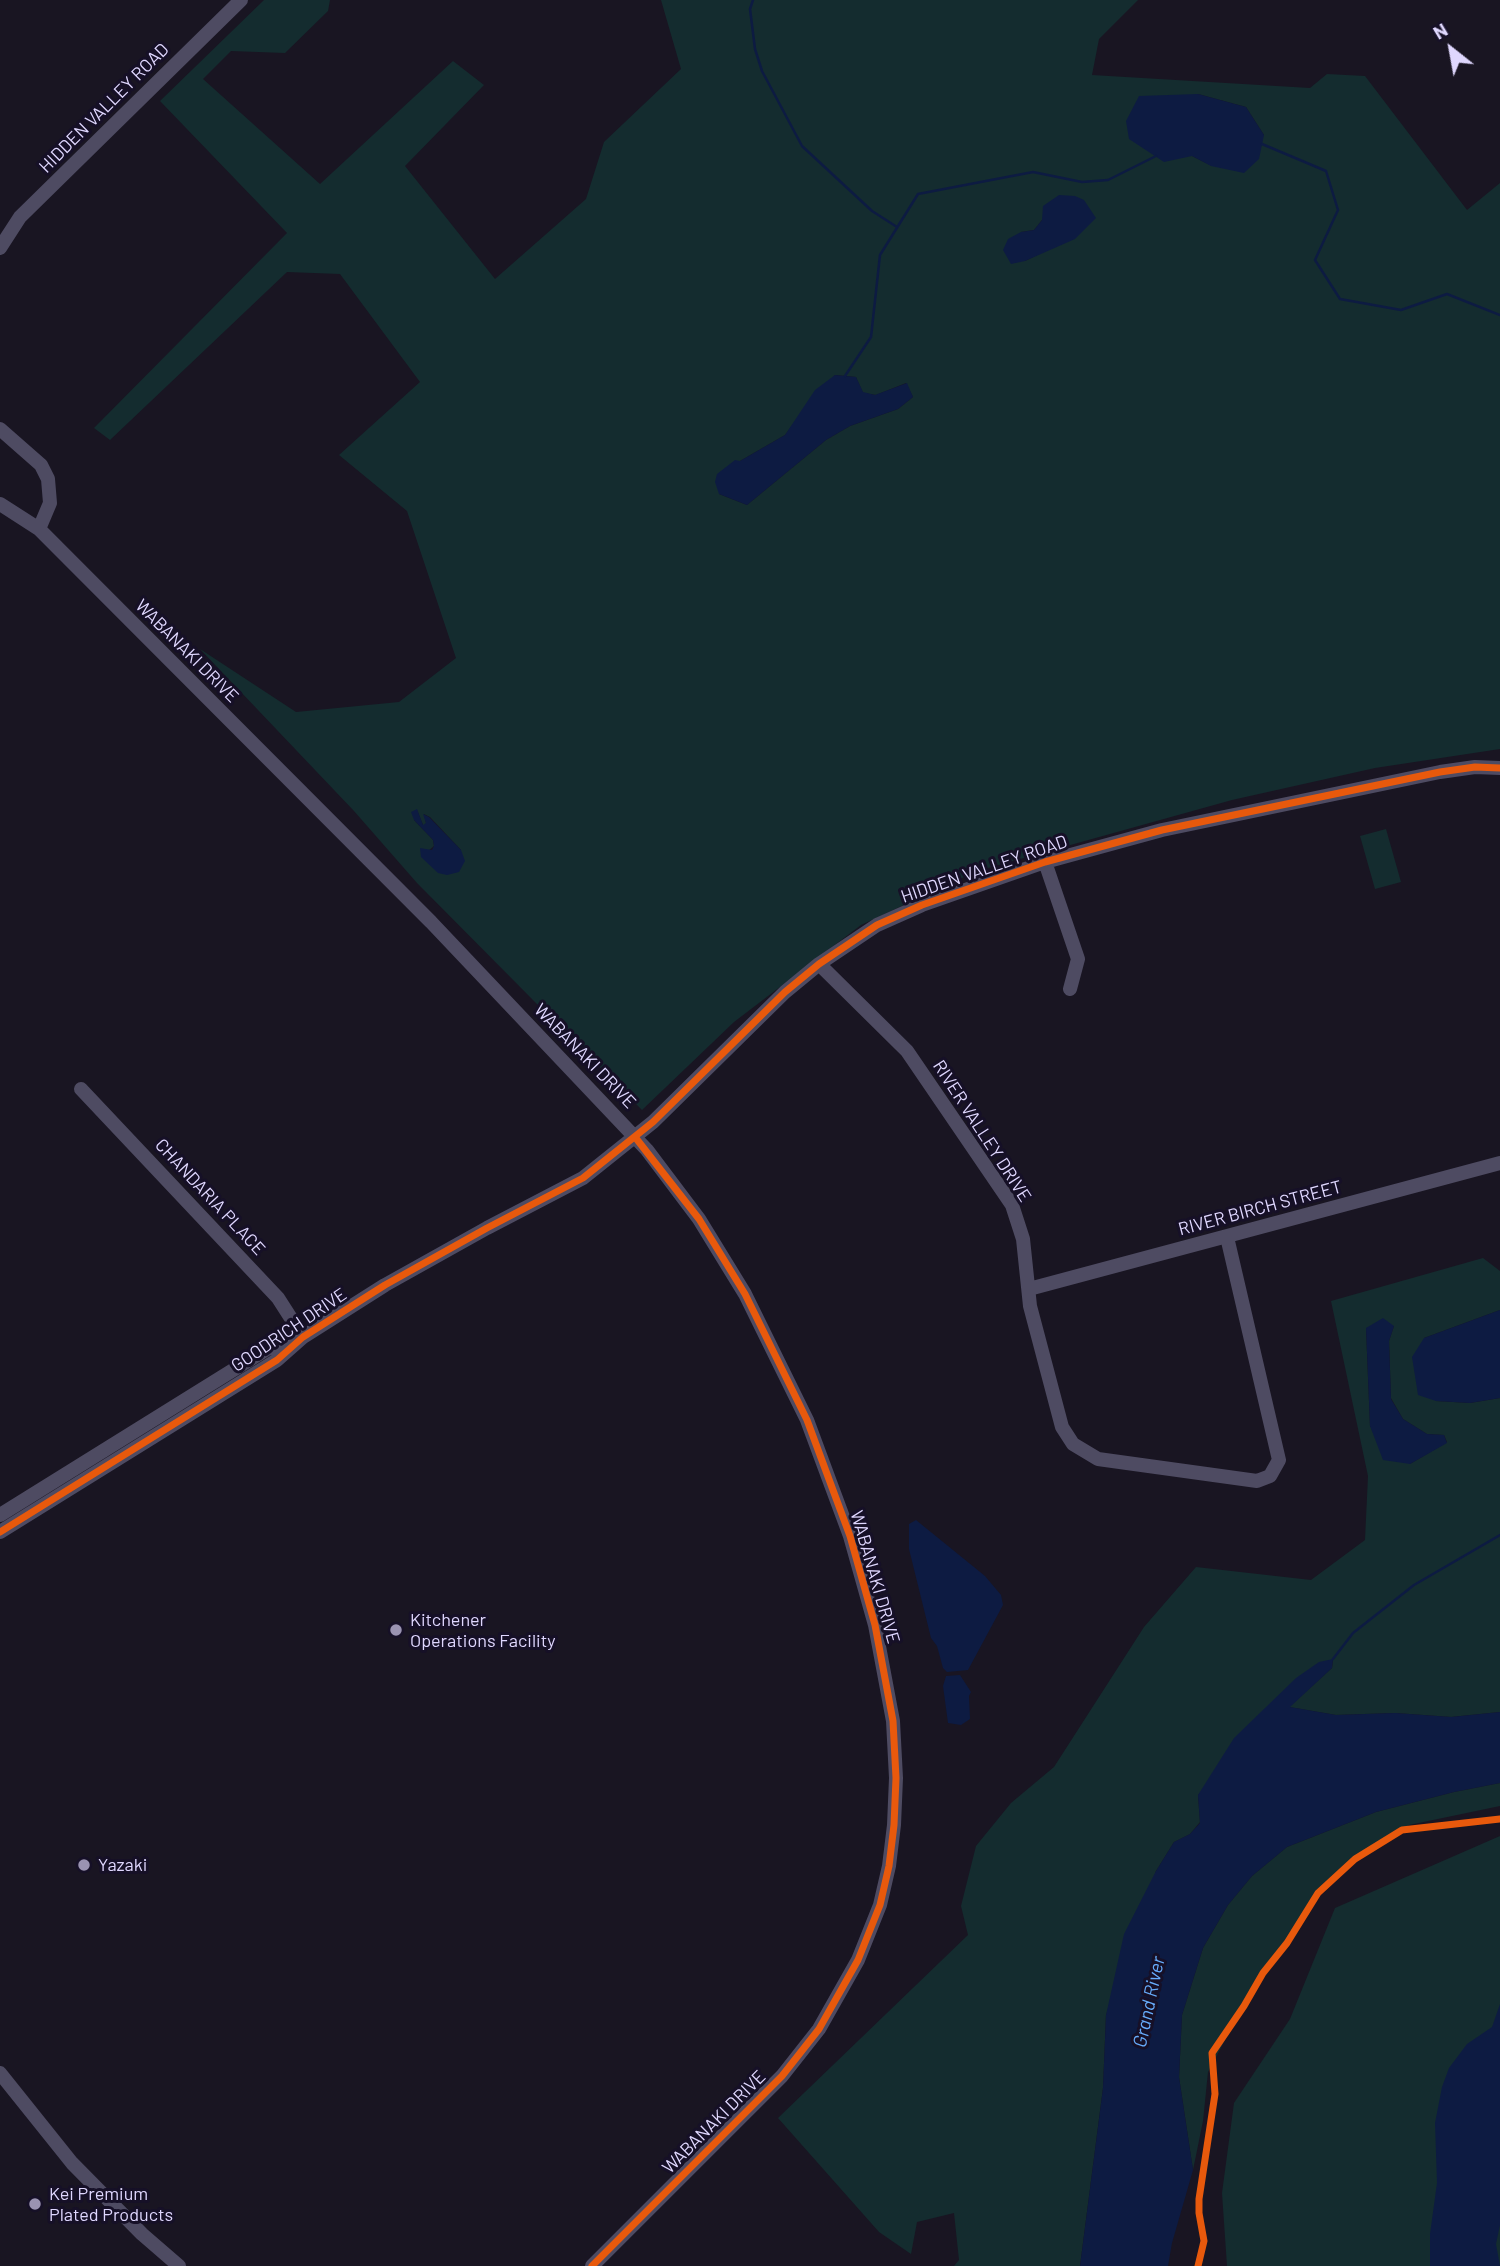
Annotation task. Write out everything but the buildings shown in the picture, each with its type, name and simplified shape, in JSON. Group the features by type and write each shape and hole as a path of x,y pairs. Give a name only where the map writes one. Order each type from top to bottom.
{"street":[{"name":"HIDDEN VALLEY ROAD","path":"0,248 20,217 241,0"},
{"path":"0,429 41,465 48,479 50,503 39,529"},
{"name":"WABANAKI DRIVE","path":"0,504 39,529 431,922 635,1137 699,1219 745,1294 807,1420 850,1536 875,1625 893,1721 895,1801 889,1866 880,1905 858,1960 819,2029 782,2076 592,2266"},
{"name":"HIDDEN VALLEY ROAD","path":"635,1137 757,1017 819,964 877,925 922,905 1045,862 1162,830 1440,772 1475,767 1500,768"},
{"path":"1045,862 1078,959 1070,989"},
{"name":"RIVER VALLEY DRIVE","path":"819,964 907,1051 1012,1205 1023,1239 1030,1306 1062,1427 1073,1444 1098,1459 1257,1480 1270,1476 1279,1460 1227,1237"},
{"name":"CHANDARIA PLACE","path":"81,1089 278,1297 303,1337"},
{"name":"GOODRICH DRIVE","path":"0,1532 277,1360 303,1337 396,1279 583,1178 635,1137"},
{"name":"RIVER BIRCH STREET","path":"1029,1289 1500,1163"},
{"name":"GOODRICH DRIVE","path":"0,1515 267,1349 303,1337"},
{"path":"0,2073 72,2164 142,2234 179,2266"}],"green space":[{"path":"264,0 330,0 328,11 285,53 231,51 203,79 320,184 453,61 484,85 405,166 495,279 586,199 604,142 681,69 661,0 1138,0 1099,39 1092,75 1310,88 1327,74 1365,76 1467,210 1500,183 1500,749 1375,768 1232,800 977,871 861,925 734,1022 642,1110 417,883 354,811 200,649 296,712 399,702 456,658 407,511 339,455 420,382 340,274 287,272 110,440 94,428 287,233 160,101","holes":["1198,94 1246,107 1264,135 1212,166 1192,156","1042,220 1047,250 1025,261 1021,232 1034,230","835,375 856,377 863,393 876,395 906,383 913,397 898,409 850,426 826,440 747,505 719,494 740,461 785,435","417,810 423,825 426,823 424,814 430,817 461,850 421,857 434,846 433,840 414,820"]},
{"path":"1386,829 1401,882 1375,889 1360,836"},
{"path":"1483,1258 1500,1271 1500,1310 1424,1338 1436,1401 1470,1403 1500,1398 1500,1712 1451,1717 1395,1713 1336,1715 1289,1707 1332,1668 1333,1660 1198,1795 1200,1822 1190,1834 1174,1842 1156,1871 1106,2015 1103,2088 1080,2266 954,2266 959,2260 954,2213 917,2222 911,2254 879,2232 778,2118 968,1935 961,1906 976,1846 1011,1803 1054,1767 1144,1627 1196,1567 1311,1580 1365,1540 1368,1476 1331,1301","holes":["1394,1326 1389,1341 1391,1398 1403,1419 1427,1434 1444,1435 1447,1442 1410,1464 1370,1426 1366,1328"]},
{"path":"1500,1783 1500,1806 1409,1825 1356,1857 1307,1908 1233,2025 1208,2072 1203,2121 1193,2170 1179,2077 1182,2015 1203,1948 1228,1905 1252,1876 1287,1847 1376,1812"},
{"path":"1500,1836 1500,2266 1227,2266 1222,2193 1234,2103 1290,2019 1335,1908"}],"water":[{"path":"1198,94 1246,107 1264,135 1259,159 1244,173 1211,166 1192,156 1164,162 1129,139 1126,121 1139,96"},
{"path":"1059,195 1075,196 1084,200 1096,218 1075,239 1025,261 1011,264 1003,250 1008,239 1021,232 1034,230 1042,220 1043,206"},
{"path":"835,375 856,377 863,392 875,395 907,383 913,397 898,409 850,426 826,440 747,505 719,494 715,482 717,474 735,460 740,461 785,435 815,390"},
{"path":"417,809 423,825 426,823 423,814 461,850 465,861 459,872 447,875 438,873 421,857 420,848 432,850 434,846 433,840 414,820 411,812"},
{"path":"1500,1310 1500,1398 1470,1403 1436,1401 1418,1395 1412,1357 1424,1338"},
{"path":"1383,1318 1394,1326 1389,1341 1391,1399 1403,1419 1427,1434 1444,1435 1447,1443 1410,1464 1383,1460 1370,1426 1366,1328"},
{"path":"916,1520 985,1576 1001,1595 1003,1605 968,1670 947,1672 931,1638 909,1549 909,1524"},
{"name":"Grand River","path":"1333,1659 1332,1668 1290,1707 1336,1715 1395,1713 1451,1717 1500,1712 1500,1783 1376,1812 1287,1847 1252,1876 1228,1905 1203,1948 1182,2015 1179,2077 1193,2170 1168,2266 1080,2266 1103,2088 1106,2015 1124,1934 1174,1842 1190,1834 1200,1823 1198,1795 1234,1738 1296,1678 1319,1662"},
{"path":"960,1675 971,1692 970,1719 961,1725 948,1723 943,1686 946,1676"},
{"path":"1500,2004 1500,2225 1496,2244 1500,2266 1430,2266 1430,2234 1437,2183 1435,2123 1442,2087 1449,2068 1467,2044 1492,2027"}],"waterway":[{"path":"753,0 750,9 755,49 762,71 802,146 872,211 897,227"},
{"path":"1262,144 1326,171 1338,210 1315,260 1340,299 1401,310 1447,294 1500,315"},
{"path":"845,376 871,337 880,255 918,194 1033,172 1082,182 1108,180 1156,156"},
{"path":"1333,1659 1353,1633 1414,1585 1500,1535"}],"cycle path":[{"path":"0,1532 277,1360 303,1337 385,1285 583,1178 653,1122 785,992 819,964 877,925 922,905 1045,862 1162,830 1440,772 1475,767 1500,768"},
{"path":"592,2266 782,2076 819,2029 858,1960 880,1905 889,1866 896,1778 893,1721 875,1625 850,1536 807,1420 745,1294 699,1219 635,1137"},
{"path":"1198,2266 1204,2241 1199,2199 1215,2094 1212,2053 1263,1973 1287,1943 1318,1893 1355,1859 1402,1830 1500,1819"}],"place":[{"name":"Kitchener Operations Facility","path":"396,1630"},
{"name":"Yazaki","path":"84,1865"},
{"name":"Kei Premium Plated Products","path":"35,2204"}]}
